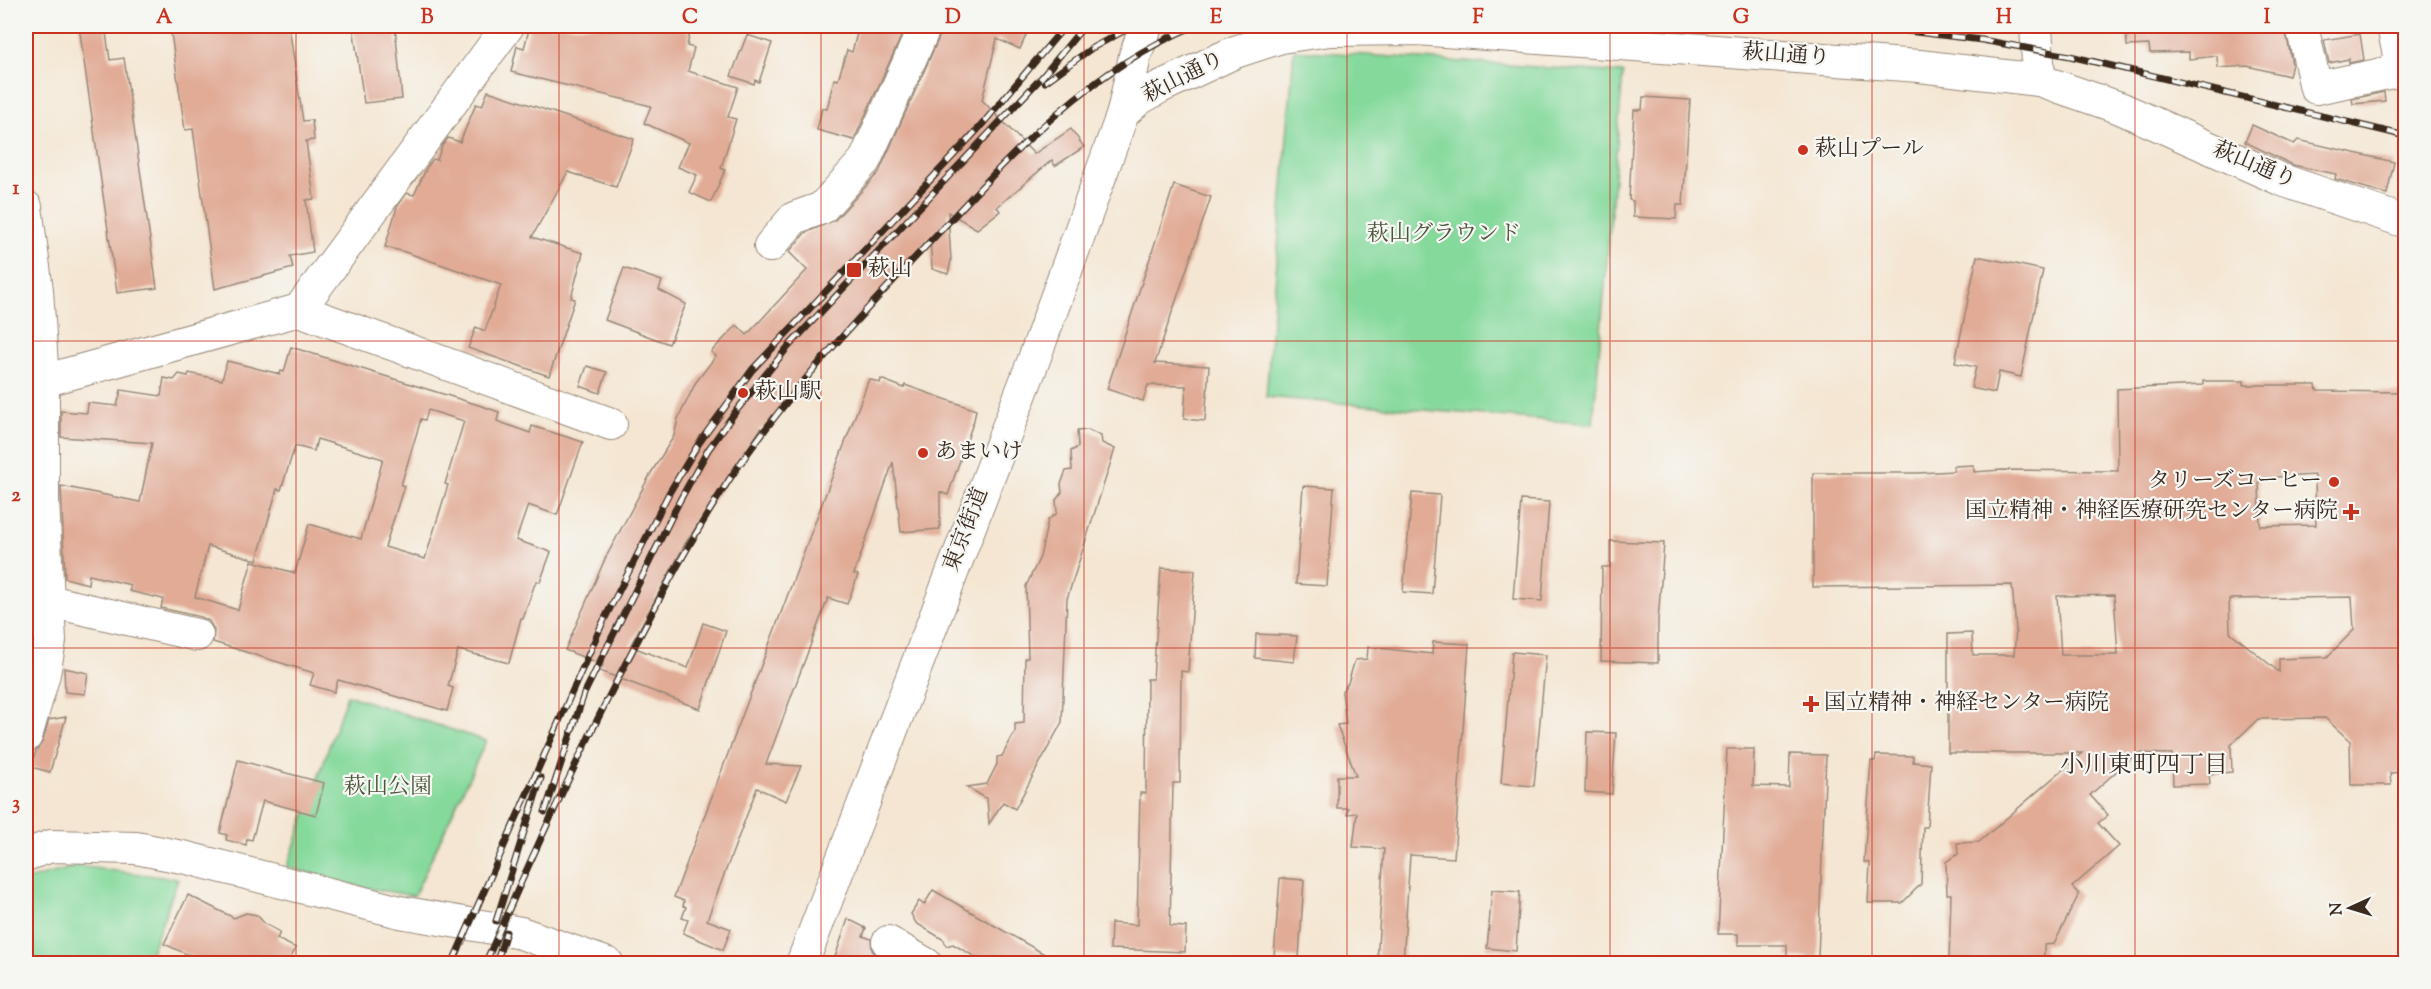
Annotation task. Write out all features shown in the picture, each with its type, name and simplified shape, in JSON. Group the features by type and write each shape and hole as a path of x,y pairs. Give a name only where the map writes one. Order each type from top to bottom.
{"street":[{"path":"299,310 508,26"},
{"path":"770,246 794,218 822,208 865,160 925,26"},
{"name":"東京街道","path":"802,963 1033,362 1123,113 1136,56 1146,26"},
{"path":"2036,26 2038,80"},
{"path":"2302,26 2316,88 2404,69 2393,26"},
{"name":"萩山通り","path":"1123,113 1139,99 1160,87 1234,52 1281,37 1353,29 1417,28 1919,66 2038,80 2120,108 2282,180 2406,222"},
{"path":"26,207 31,292 44,381 42,489 50,640 44,674 26,736"},
{"path":"44,381 299,310 611,424"},
{"path":"49,600 197,635"},
{"path":"26,855 51,846 136,848 219,866 400,912 521,933 608,963"},
{"path":"888,942 926,963"}],"green space":[{"name":"萩山グラウンド","path":"1294,50 1623,73 1593,424 1266,397"},
{"name":"萩山公園","path":"347,695 486,741 414,896 356,886 287,867"},
{"path":"78,866 178,879 147,963 26,963 26,880"}],"building":[{"path":"79,26 105,26 110,60 124,58 157,288 117,293"},
{"path":"170,26 260,26 261,30 289,26 303,121 312,120 314,140 306,141 314,199 306,200 313,252 290,256 293,268 215,289 193,129 185,130"},
{"path":"353,26 395,26 402,99 364,103"},
{"path":"530,26 675,26 675,28 690,32 687,46 694,48 688,71 738,87 728,117 736,119 721,168 725,170 711,202 689,192 697,175 678,167 689,143 644,123 651,106 511,72 517,46 524,48"},
{"path":"859,26 906,26 854,140 817,130 822,108 827,109 834,79 838,80 847,50 852,52"},
{"name":"萩山駅","path":"943,26 1030,26 1020,49 997,39 982,100 1034,154 1071,129 1084,147 1055,166 1052,160 997,207 1000,211 977,229 948,212 951,261 948,274 932,269 930,238 819,361 765,431 761,428 685,544 630,646 688,668 703,623 726,631 700,709 600,671 603,665 565,650 605,559 651,473 674,436 678,419 696,382 716,356 711,352 737,325 747,335 807,270 789,252 805,233 835,220 879,172"},
{"path":"2126,26 2285,26 2292,64 2289,76 2247,66 2218,68 2217,56 2189,59 2189,52 2150,53 2149,45 2127,46"},
{"path":"2360,34 2364,60 2349,63 2349,59 2329,63 2324,40"},
{"path":"747,35 772,43 759,82 755,80 754,84 731,76"},
{"path":"488,91 634,139 616,187 568,172 532,237 583,253 571,298 575,299 549,376 468,348 476,327 485,331 501,285 385,247 397,207 407,193 414,195 427,167 433,159 437,160 448,138 460,142 476,104 482,106"},
{"path":"2384,92 2385,101 2353,104 2352,99"},
{"path":"1643,97 1690,100 1683,205 1677,205 1676,219 1633,217 1633,201 1629,200 1634,110 1642,110"},
{"path":"2252,125 2294,144 2298,140 2394,162 2387,194 2335,179 2336,174 2293,165 2245,142"},
{"path":"1174,185 1211,197 1155,363 1209,366 1205,421 1184,419 1186,386 1148,385 1143,401 1107,389"},
{"path":"1977,256 2043,270 2021,377 1999,372 1995,393 1971,388 1976,367 1955,363"},
{"path":"624,268 662,281 659,290 686,304 669,344 605,320"},
{"path":"291,347 499,412 497,421 530,433 532,426 583,442 557,515 528,505 516,540 551,552 540,582 537,581 534,586 523,619 521,618 509,663 458,650 448,686 453,688 447,711 338,680 334,692 310,685 314,673 213,642 214,630 209,621 161,608 163,599 129,591 131,585 89,575 88,584 65,578 61,486 140,502 152,443 61,437 61,411 87,413 88,403 117,406 121,390 161,396 164,378 174,380 179,374 188,376 189,373 222,380 227,361 280,374 281,371 284,372","holes":["428,410 464,421 445,484 448,485 425,559 385,547 421,419 425,420","317,439 383,459 361,539 309,524 295,573 252,561 238,610 195,597 208,546 257,560 277,489 281,490 295,446 314,451"]},
{"path":"587,366 607,372 600,393 580,386"},
{"path":"869,379 880,383 881,379 904,388 905,385 976,410 974,420 948,495 940,492 940,529 901,532 893,462 854,574 858,575 847,604 828,598 766,764 801,766 786,801 757,788 707,920 731,929 723,950 683,933 688,920 682,918 686,907 683,906 684,901 674,897"},
{"path":"2203,381 2244,381 2244,385 2316,385 2317,391 2403,392 2403,492 2406,492 2406,531 2401,531 2401,599 2406,599 2406,772 2390,773 2391,785 2351,785 2350,741 2325,718 2258,719 2231,745 2232,772 2209,774 2210,784 2173,785 2172,754 2137,753 2090,795 2108,815 2098,823 2119,846 2072,887 2079,894 2054,944 2044,945 2044,963 1949,963 1951,894 1947,894 1946,862 1958,854 1957,843 1979,842 2082,753 1948,753 1948,634 1972,633 1973,655 2014,655 2016,629 2012,585 1813,587 1813,473 1918,473 1954,471 1953,466 1974,465 1974,472 2001,470 2118,471 2117,389 2203,385","holes":["2315,475 2316,525 2260,526 2259,478","2114,595 2118,655 2061,655 2057,596","2352,597 2354,630 2327,657 2279,659 2279,672 2230,632 2229,599"]},
{"path":"1088,430 1101,436 1102,443 1115,449 1067,599 1062,722 1015,809 1003,802 989,824 987,799 967,787 987,784 997,764 997,757 1002,756 1015,732 1015,724 1024,723 1025,658 1028,658 1026,586 1040,557 1048,520 1057,513 1056,500 1062,492 1061,484 1066,471 1072,470 1071,451 1078,447 1077,431"},
{"path":"1303,486 1334,488 1327,586 1296,584"},
{"path":"1412,493 1440,495 1432,594 1403,592"},
{"path":"1521,500 1549,502 1542,601 1513,599"},
{"path":"1610,541 1664,543 1658,621 1658,663 1601,661 1602,567 1610,567"},
{"path":"1161,568 1195,570 1188,672 1181,671 1180,783 1173,783 1170,926 1186,927 1185,952 1110,949 1111,923 1137,925 1140,793 1146,793 1147,679 1153,679"},
{"path":"1256,634 1297,636 1294,662 1255,658"},
{"path":"1433,642 1469,644 1454,858 1410,855 1403,963 1377,963 1384,849 1353,847 1357,813 1347,814 1348,808 1337,808 1337,776 1356,776 1337,725 1346,724 1342,691 1348,683 1355,660 1367,659 1368,647 1432,654"},
{"path":"1512,652 1546,655 1534,786 1501,783"},
{"path":"64,668 88,673 85,694 65,692"},
{"path":"66,717 50,772 31,767 36,751 43,741 49,720"},
{"path":"1587,732 1616,733 1612,794 1585,792"},
{"path":"1727,749 1754,749 1753,786 1789,787 1790,754 1826,755 1818,957 1787,957 1787,945 1738,945 1738,934 1718,934"},
{"path":"1876,755 1913,756 1913,762 1931,764 1927,827 1923,827 1921,884 1902,903 1868,903 1870,863 1864,862 1871,761 1875,761"},
{"path":"238,760 324,783 316,815 263,801 252,840 247,839 246,845 226,840 227,835 220,833"},
{"path":"1280,878 1304,880 1299,958 1274,957"},
{"path":"933,890 1060,963 977,963 977,958 953,944 946,946 944,940 916,923 911,914 919,901 924,905"},
{"path":"1492,890 1520,892 1516,951 1487,948"},
{"path":"188,895 234,918 246,913 257,915 265,924 280,932 277,939 296,948 288,963 207,963 164,944"},
{"path":"848,919 866,928 863,936 871,939 872,950 876,955 874,963 833,963"}],"railway":[{"path":"452,964 602,624 669,493 699,443 752,370 980,127 1065,26"},
{"path":"545,812 584,694 680,500 708,450 736,411 788,347 1043,76 1084,26"},
{"path":"1045,82 1092,48 1133,26"},
{"path":"485,964 560,796 662,593 729,480 753,446 804,381 858,319 1028,140 1058,113 1121,65 1156,44 1194,26"},
{"path":"1867,26 1982,40 2070,56 2406,136"},
{"path":"496,921 541,778"},
{"path":"496,964 506,932"}],"place":[{"name":"萩山プール","path":"1803,150"},
{"name":"萩山","path":"854,270"},
{"name":"萩山駅","path":"743,393"},
{"name":"あまいけ","path":"923,453"},
{"name":"タリーズコーヒー","path":"2334,482"},
{"name":"国立精神・神経医療研究センター病院","path":"2351,512"},
{"name":"国立精神・神経センター病院","path":"1811,704"}],"district":[{"name":"小川東町四丁目","path":"2144,766"}]}
